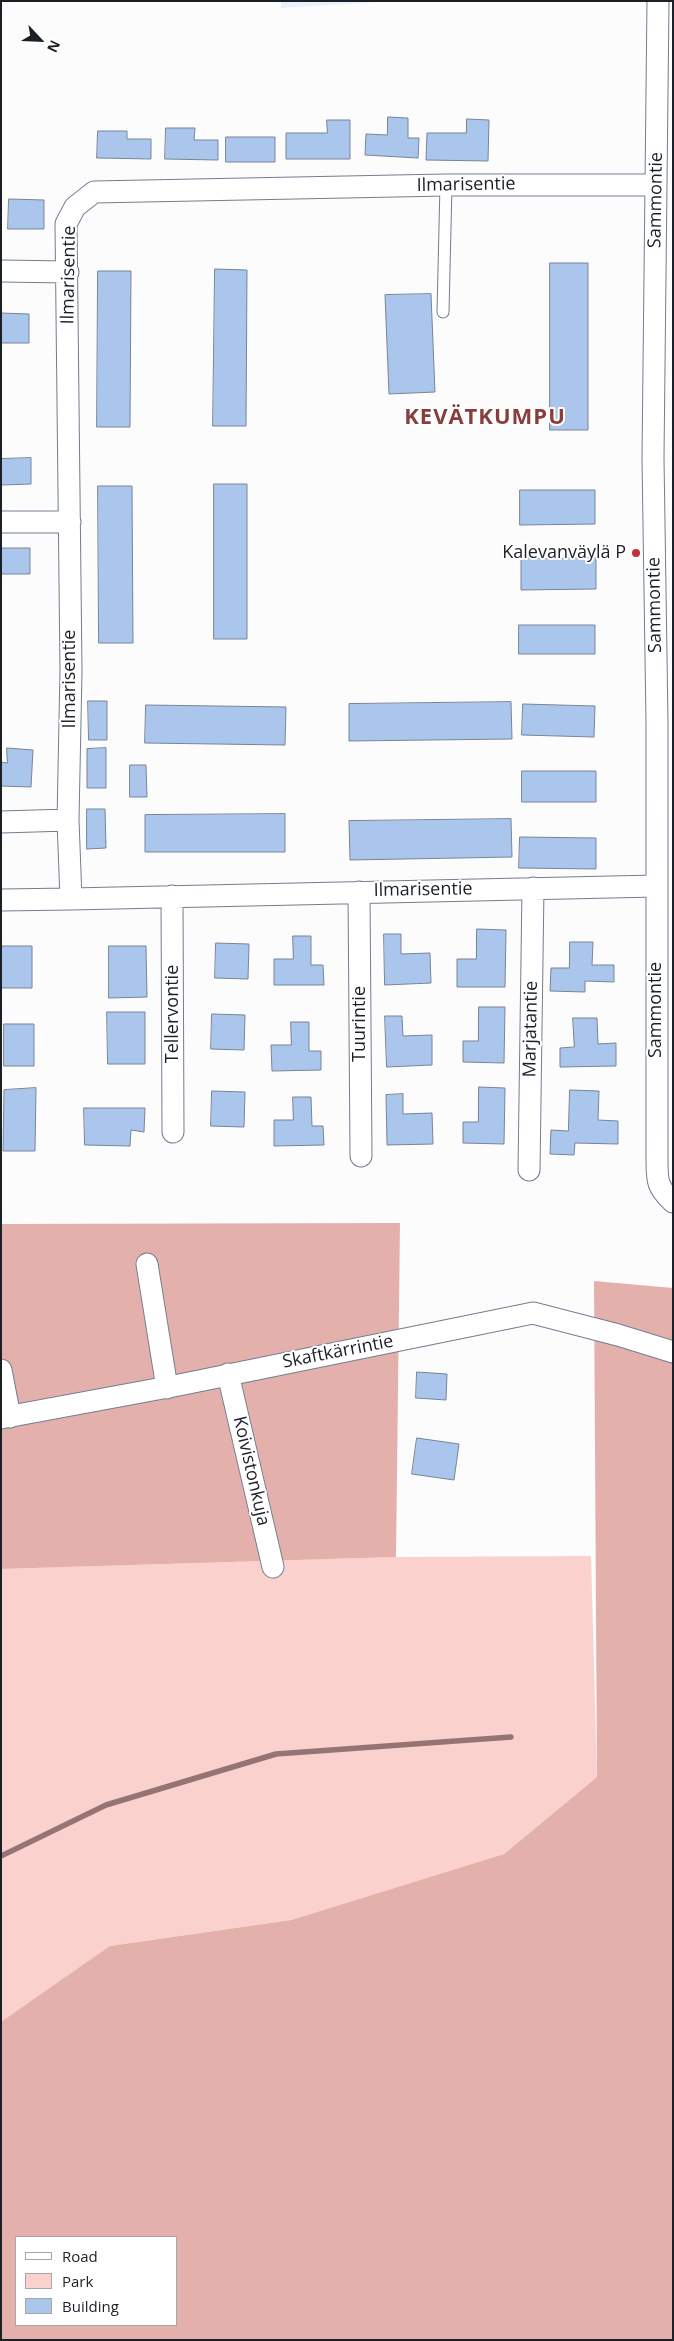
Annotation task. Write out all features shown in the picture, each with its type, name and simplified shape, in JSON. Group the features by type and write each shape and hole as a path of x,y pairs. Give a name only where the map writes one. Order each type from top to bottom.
{"street":[{"name":"Sammontie","path":"658,1 665,28 656,185 653,458 665,723 661,899 665,1078 657,1182 663,1192 673,1202"},
{"name":"Ilmarisentie","path":"71,900 68,820 71,671 66,224 75,207 94,192 446,185 656,185"},
{"path":"1,271 68,272"},
{"path":"1,522 70,522"},
{"path":"1,822 68,820"},
{"name":"Ilmarisentie","path":"1,900 71,900 533,888 661,899"},
{"name":"Marjatantie","path":"529,1170 533,888"},
{"name":"Tuurintie","path":"359,892 361,1156"},
{"name":"Tellervontie","path":"172,896 173,1132"},
{"path":"147,1264 167,1388"},
{"name":"Skaftkärrintie","path":"5,1417 167,1388 533,1313 618,1335 673,1352"},
{"path":"1,1370 5,1417"},
{"name":"Koivistonkuja","path":"228,1374 273,1567"}],"lane":[{"path":"442,312 446,185"}],"shaded area":[{"path":"281,1 393,1 281,8"},
{"path":"400,1223 396,1557 1,1569 1,1224"},
{"path":"594,1281 673,1288 673,2340 1,2340 1,2022 110,1946 291,1920 504,1854 597,1777"}],"green space":[{"path":"591,1556 597,1777 504,1854 291,1920 110,1946 1,2029 1,1569 396,1557"}],"building":[{"path":"388,117 408,118 408,138 419,138 418,158 365,155 366,134 387,135"},
{"path":"467,119 489,120 488,161 426,160 427,133 466,133"},
{"path":"327,120 350,120 350,159 286,159 286,133 327,133"},
{"path":"166,128 195,128 194,140 218,140 218,160 165,159"},
{"path":"98,131 127,131 127,139 151,139 151,159 97,158"},
{"path":"226,137 275,137 275,162 226,162"},
{"path":"9,199 44,200 44,229 8,229"},
{"path":"550,263 588,263 588,430 550,430"},
{"path":"215,269 247,270 246,426 213,426"},
{"path":"98,271 131,271 130,427 97,427"},
{"path":"431,294 435,392 389,394 385,295"},
{"path":"1,313 29,314 29,343 1,343"},
{"path":"31,458 31,484 1,485 1,459"},
{"path":"214,484 247,484 247,639 214,639"},
{"path":"98,486 132,486 133,643 99,643"},
{"path":"520,490 595,490 595,524 520,525"},
{"path":"1,548 30,548 30,574 1,574"},
{"path":"596,558 596,589 521,590 521,559"},
{"path":"519,625 595,625 595,654 519,654"},
{"path":"88,701 107,701 107,740 89,740"},
{"path":"511,702 512,739 349,741 349,704"},
{"path":"523,704 595,706 594,737 522,735"},
{"path":"146,705 286,707 285,745 145,743"},
{"path":"7,748 33,750 31,787 1,786 1,762 7,763"},
{"path":"106,748 106,788 87,788 87,749"},
{"path":"130,765 146,765 147,797 130,797"},
{"path":"522,771 596,771 596,802 522,802"},
{"path":"87,809 105,809 106,848 87,849"},
{"path":"285,814 285,852 145,852 145,815"},
{"path":"511,819 512,857 350,860 349,821"},
{"path":"520,837 596,838 596,869 519,868"},
{"path":"477,929 506,930 505,987 457,987 457,959 476,959"},
{"path":"384,934 401,934 401,954 430,953 431,983 385,985"},
{"path":"293,936 311,936 311,965 323,965 324,985 274,985 274,959 293,959"},
{"path":"570,942 593,942 592,965 614,965 614,982 585,981 585,992 550,991 551,968 569,968"},
{"path":"216,943 249,944 248,979 215,978"},
{"path":"2,946 32,946 32,988 1,988"},
{"path":"109,946 146,946 147,997 109,998"},
{"path":"479,1007 505,1007 504,1063 463,1062 463,1041 478,1041"},
{"path":"107,1012 145,1012 145,1064 108,1064"},
{"path":"212,1014 245,1015 244,1050 211,1049"},
{"path":"385,1016 402,1016 403,1036 432,1035 432,1065 387,1067"},
{"path":"573,1018 597,1018 598,1044 616,1043 616,1066 560,1067 560,1048 574,1047"},
{"path":"291,1022 309,1022 309,1051 321,1051 321,1070 272,1071 271,1045 291,1045"},
{"path":"4,1024 34,1024 34,1066 4,1066"},
{"path":"479,1087 505,1088 504,1144 463,1143 463,1122 478,1122"},
{"path":"36,1088 35,1151 3,1151 4,1090"},
{"path":"570,1090 599,1091 598,1120 618,1121 618,1144 575,1143 574,1155 550,1154 551,1130 568,1131"},
{"path":"212,1091 245,1092 244,1127 211,1126"},
{"path":"403,1094 403,1114 432,1113 433,1144 387,1145 386,1095"},
{"path":"293,1097 311,1097 312,1126 323,1126 324,1145 274,1146 274,1120 293,1120"},
{"path":"84,1108 145,1108 144,1132 131,1130 130,1146 85,1145"},
{"path":"417,1372 447,1374 446,1400 416,1398"},
{"path":"417,1438 459,1444 454,1480 412,1474"}],"waterway":[{"path":"1,1856 106,1805 276,1754 511,1737"}],"place":[{"name":"Kalevanväylä P","path":"636,553"}],"district":[{"name":"KEVÄTKUMPU","path":"485,418"}]}
